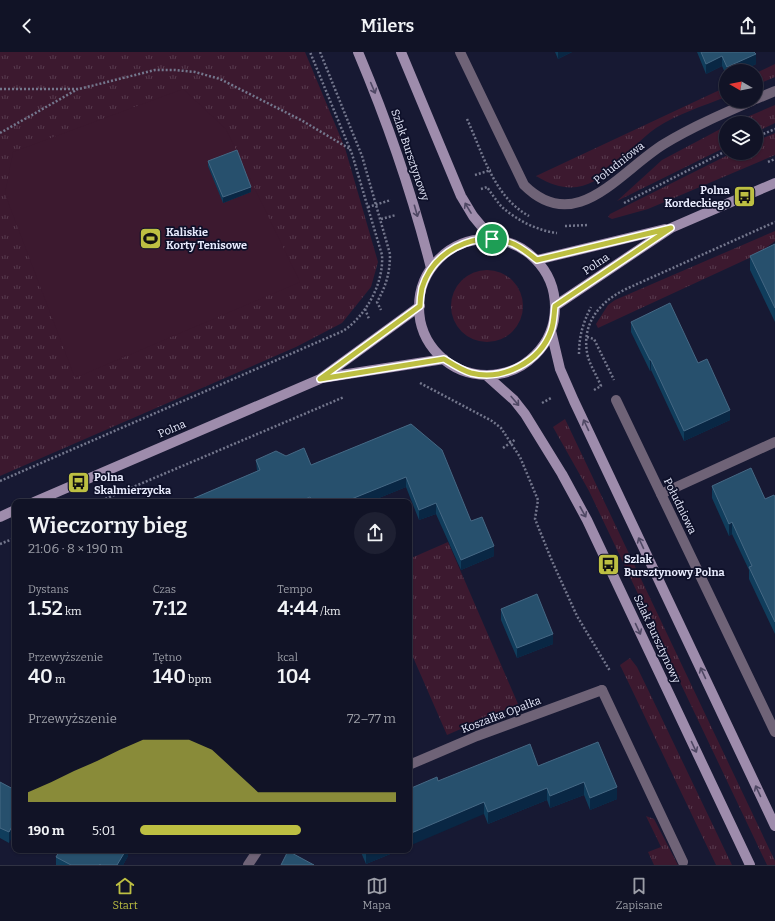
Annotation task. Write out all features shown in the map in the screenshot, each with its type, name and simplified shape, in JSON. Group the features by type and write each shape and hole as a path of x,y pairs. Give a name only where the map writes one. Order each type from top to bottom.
{"main road":[{"name":"Szlak Bursztynowy","path":"358,52 395,145 416,209 431,268"},
{"path":"400,52 461,196 473,216 492,239"},
{"name":"Polna","path":"537,260 671,228 775,183"},
{"name":"Polna","path":"555,306 671,228"},
{"path":"492,239 509,242 524,249 537,260 547,274 553,289 555,306 551,331 541,349 526,363 507,372 486,375 471,373 456,367 444,359 431,345 422,328 420,306 422,288 431,268 443,255 458,245 475,240 492,239"},
{"name":"Polna","path":"41,499 320,379 420,306"},
{"path":"551,331 560,369 574,401 775,826"},
{"name":"Polna","path":"320,379 444,359"},
{"name":"Szlak Bursztynowy","path":"486,375 502,388 525,414 562,474 587,520 750,865"},
{"path":"0,517 12,511"}],"street":[{"name":"Południowa","path":"460,52 524,185 534,195 548,202 563,204 581,202 598,195 662,145 702,123 736,108"},
{"path":"763,96 775,91"},
{"name":"Południowa","path":"616,400 775,732"},
{"path":"662,494 775,442"},
{"name":"Koszałka Opałka","path":"412,764 477,736 602,690 683,862"},
{"path":"248,865 256,853"}],"path":[{"path":"0,481 334,335 352,326 365,309 379,282 382,272 382,255 350,149 310,52"},
{"path":"320,52 352,130 377,205 390,254 390,270 386,285 377,302 384,316"},
{"path":"0,89 79,88 155,70 195,72 220,79 301,120 350,149"},
{"path":"0,133 79,88"},
{"path":"763,134 775,129"},
{"path":"617,206 719,155"},
{"path":"470,177 494,169"},
{"path":"479,190 487,187 501,207 517,218 543,229 562,233"},
{"path":"368,207 397,198"},
{"path":"381,219 402,213"},
{"path":"594,390 601,386 588,358 587,337 593,318 602,304 611,297 775,222"},
{"path":"585,232 589,223"},
{"path":"579,359 579,341 583,323 593,304"},
{"path":"587,337 594,339 623,397 616,400"},
{"path":"419,383 492,421 501,428 520,457 538,500 535,519 552,561 578,616 611,674"},
{"path":"105,499 349,394"},
{"path":"540,404 556,395"},
{"path":"503,448 521,435"},
{"path":"0,544 12,539"}],"green space":[{"path":"0,52 305,52 345,148 378,262 371,287 342,323 296,347 0,476"},
{"path":"775,64 775,77 763,82 763,70"},
{"name":"Kaliskie Korty Tenisowe","path":"183,89 226,129 300,282 75,378 5,194 13,152"},
{"path":"719,90 719,100 681,114 656,128 602,176 589,184 573,187 556,185 536,176"},
{"path":"775,105 775,123 763,129 763,116 749,116"},
{"path":"719,130 719,150 617,201 662,160"},
{"path":"775,133 775,155 648,209 612,219 608,217 610,214 719,160 763,160 763,138"},
{"path":"775,231 775,241 758,254 598,328 596,324 608,305 615,300"},
{"path":"487,270 501,273 513,280 520,292 523,306 520,320 513,332 501,339 487,342 473,339 461,332 454,320 451,306 454,292 461,280 473,273"},
{"path":"565,419 775,861 775,865 767,865 589,491 553,427"},
{"path":"448,542 518,704 447,735 412,655 412,558"},
{"path":"630,658 637,667 732,865 716,865 620,665"},
{"path":"646,816 654,819 678,865 654,865 648,852 661,847"}],"building":[{"path":"701,52 754,52 756,54 734,64 726,64 722,56 706,64"},
{"path":"237,150 251,187 223,197 208,161"},
{"path":"775,244 775,308 750,256"},
{"path":"670,303 698,363 707,359 730,410 684,431 651,360 631,322"},
{"path":"411,424 442,450 471,521 482,517 494,546 461,560 436,503 419,510 406,477 351,499 311,499 310,497 305,499 192,499 260,470 256,460 276,451 286,456 304,448 311,465"},
{"path":"751,468 765,499 774,495 775,497 775,622 749,567 752,566 732,522 729,524 712,486"},
{"path":"537,594 553,634 517,648 501,609"},
{"path":"598,742 617,787 590,798 584,782 550,796 547,788 488,812 484,802 412,833 412,788 437,777 438,781 530,744 538,766"},
{"path":"0,782 12,788 12,826 9,832 0,828"},
{"path":"58,853 124,853 117,865 71,865 56,857"},
{"path":"287,853 292,853 314,865 281,865"}],"place":[{"name":"Polna Kordeckiego","path":"745,196"},
{"name":"Kaliskie Korty Tenisowe","path":"150,238"},
{"name":"Polna Skalmierzycka","path":"78,483"},
{"name":"Szlak Bursztynowy Polna","path":"608,565"}],"route":[{"path":"671,228 555,306 551,331 541,349 526,363 507,372 486,375 471,373 456,367 444,359 320,379 420,306 422,288 431,268 443,255 458,245 475,240 492,239 509,242 524,249 537,260 606,242 671,228"}]}
